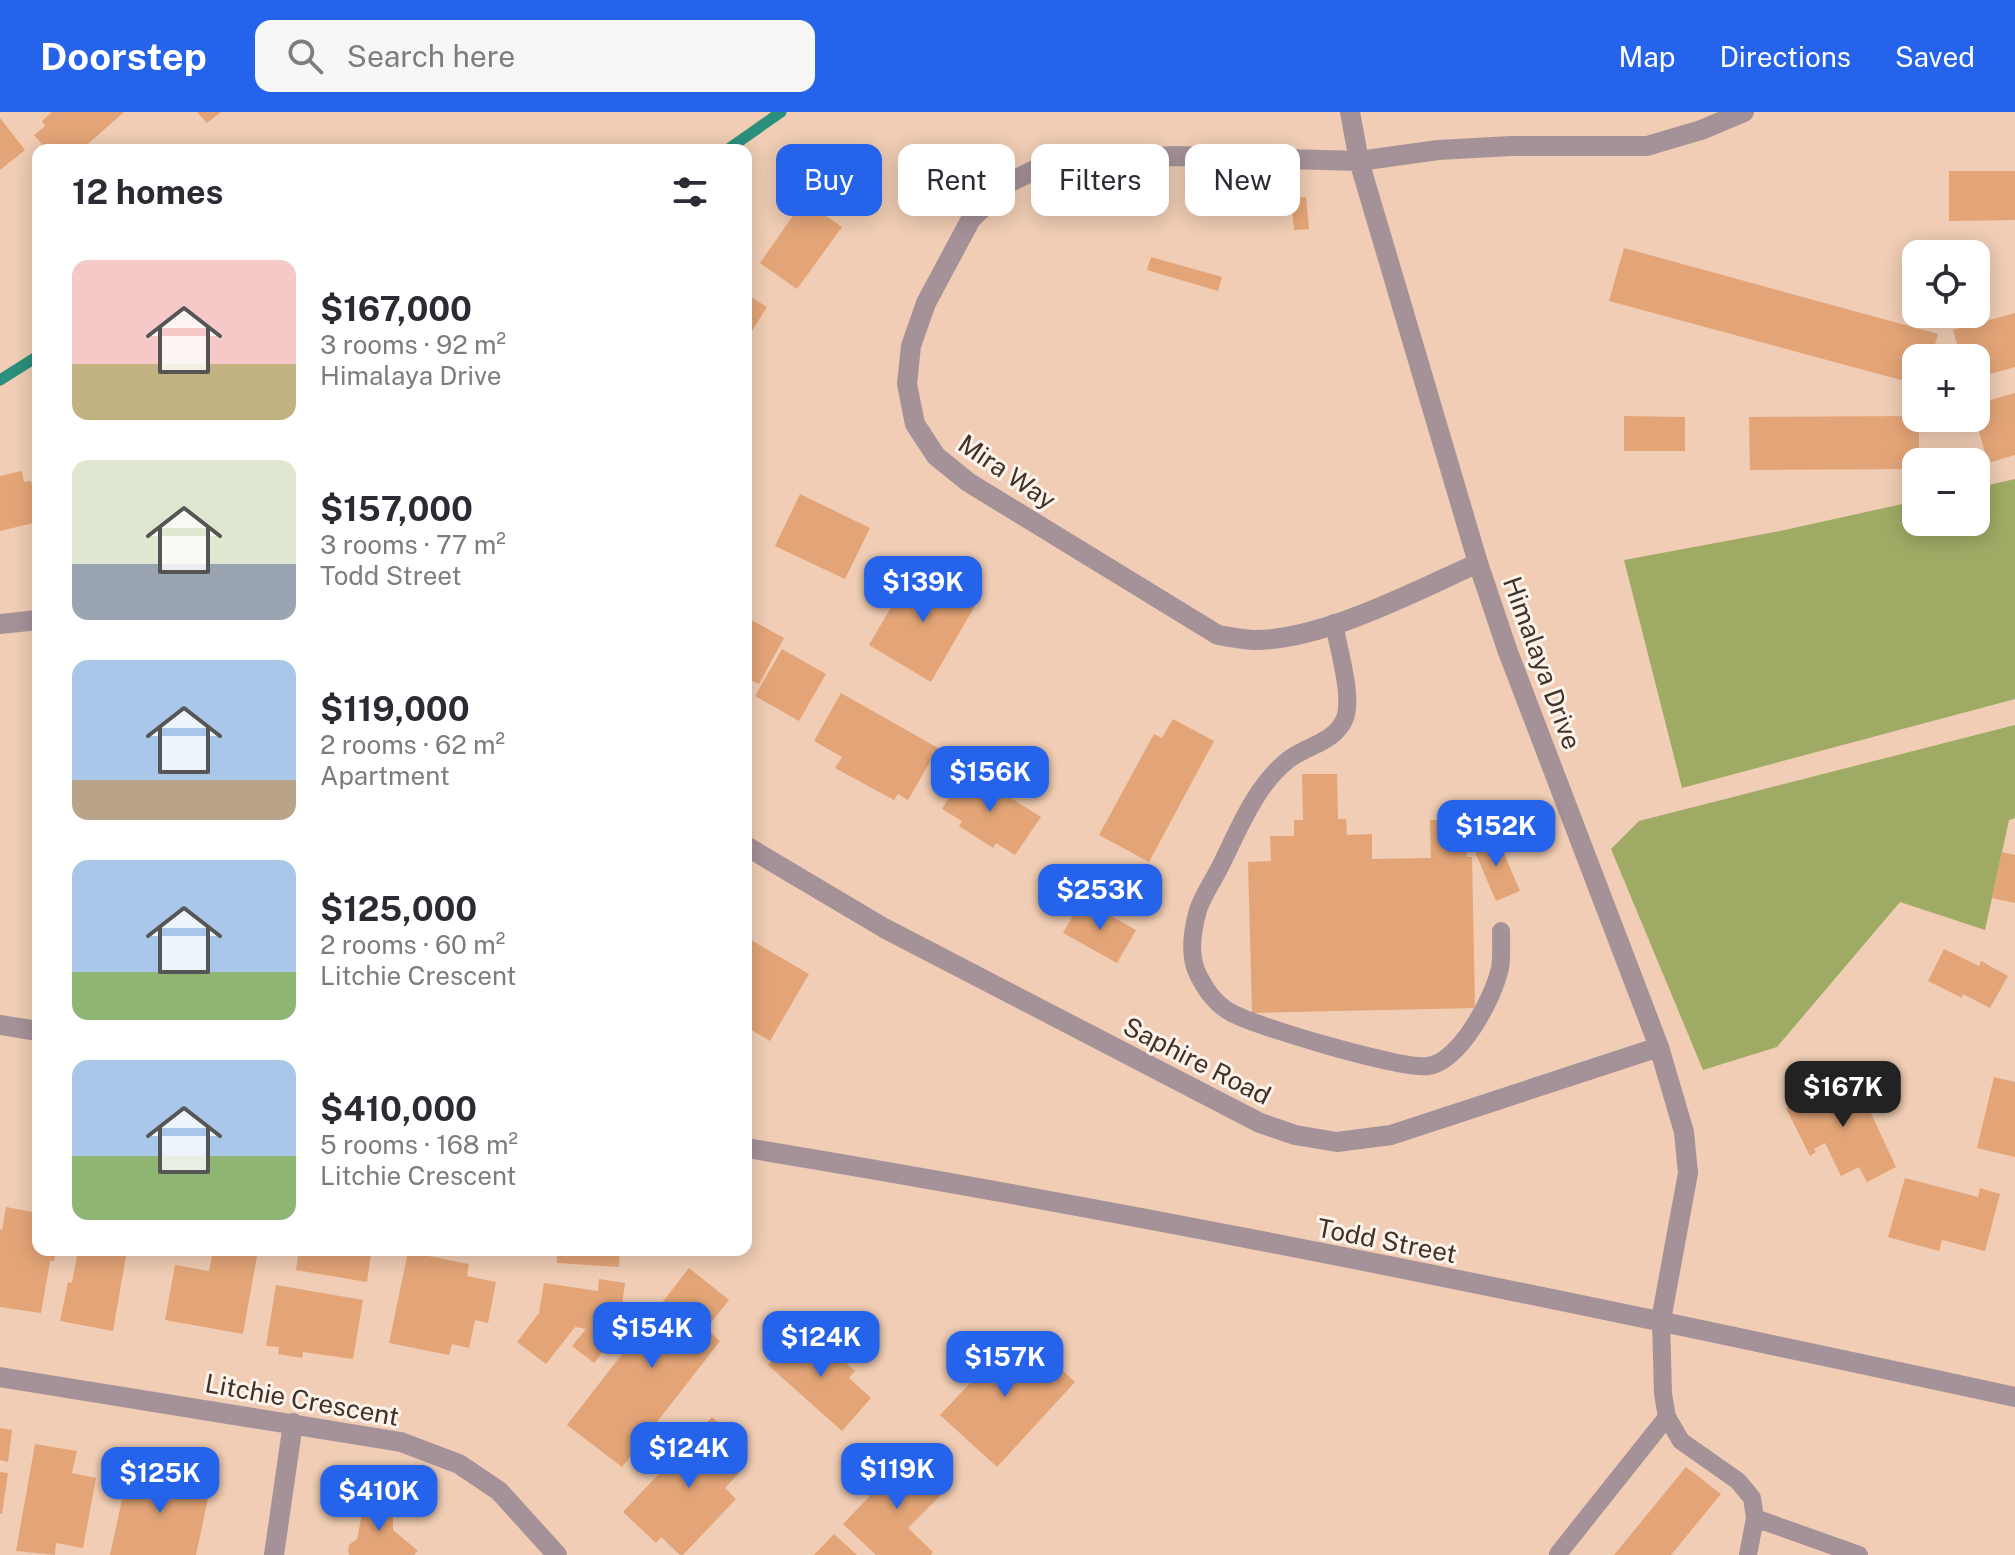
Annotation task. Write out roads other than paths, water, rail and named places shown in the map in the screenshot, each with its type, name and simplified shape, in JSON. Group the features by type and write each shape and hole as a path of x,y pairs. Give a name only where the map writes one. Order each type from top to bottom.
{"street":[{"name":"Himalaya Drive","path":"1350,112 1359,161 1478,563 1508,652 1659,1047 1684,1132 1688,1173 1661,1320"},
{"name":"Mira Way","path":"1478,563 1392,602 1300,635 1254,640 1218,635 968,482 936,456 915,424 907,384 911,346 926,303 971,219 1008,183 1053,161 1176,156 1359,161 1467,148 1647,146 1701,130 1744,112"},
{"path":"0,624 32,621"},
{"name":"Saphire Road","path":"752,850 884,928 1260,1123 1295,1135 1337,1142 1391,1135 1659,1047"},
{"path":"0,1025 32,1030"},
{"name":"Todd Street","path":"752,1149 911,1175 1661,1320 2015,1397"},
{"name":"Litchie Crescent","path":"0,1377 401,1442 459,1464 499,1491 557,1555"},
{"path":"274,1555 293,1423"}],"lane":[{"path":"1334,623 1348,699 1345,717 1337,734 1289,759 1270,777 1247,813 1199,909 1192,940 1195,966 1206,990 1229,1011 1263,1025 1398,1065 1428,1066 1447,1059 1482,1011 1501,965 1501,931"},
{"path":"1661,1320 1663,1394 1667,1417 1681,1441 1738,1481 1752,1498 1755,1518 1748,1555"},
{"path":"1558,1554 1667,1417"},
{"path":"1755,1518 1859,1555"}],"waterway":[{"path":"736,144 781,112"},
{"path":"0,380 32,360"}]}
